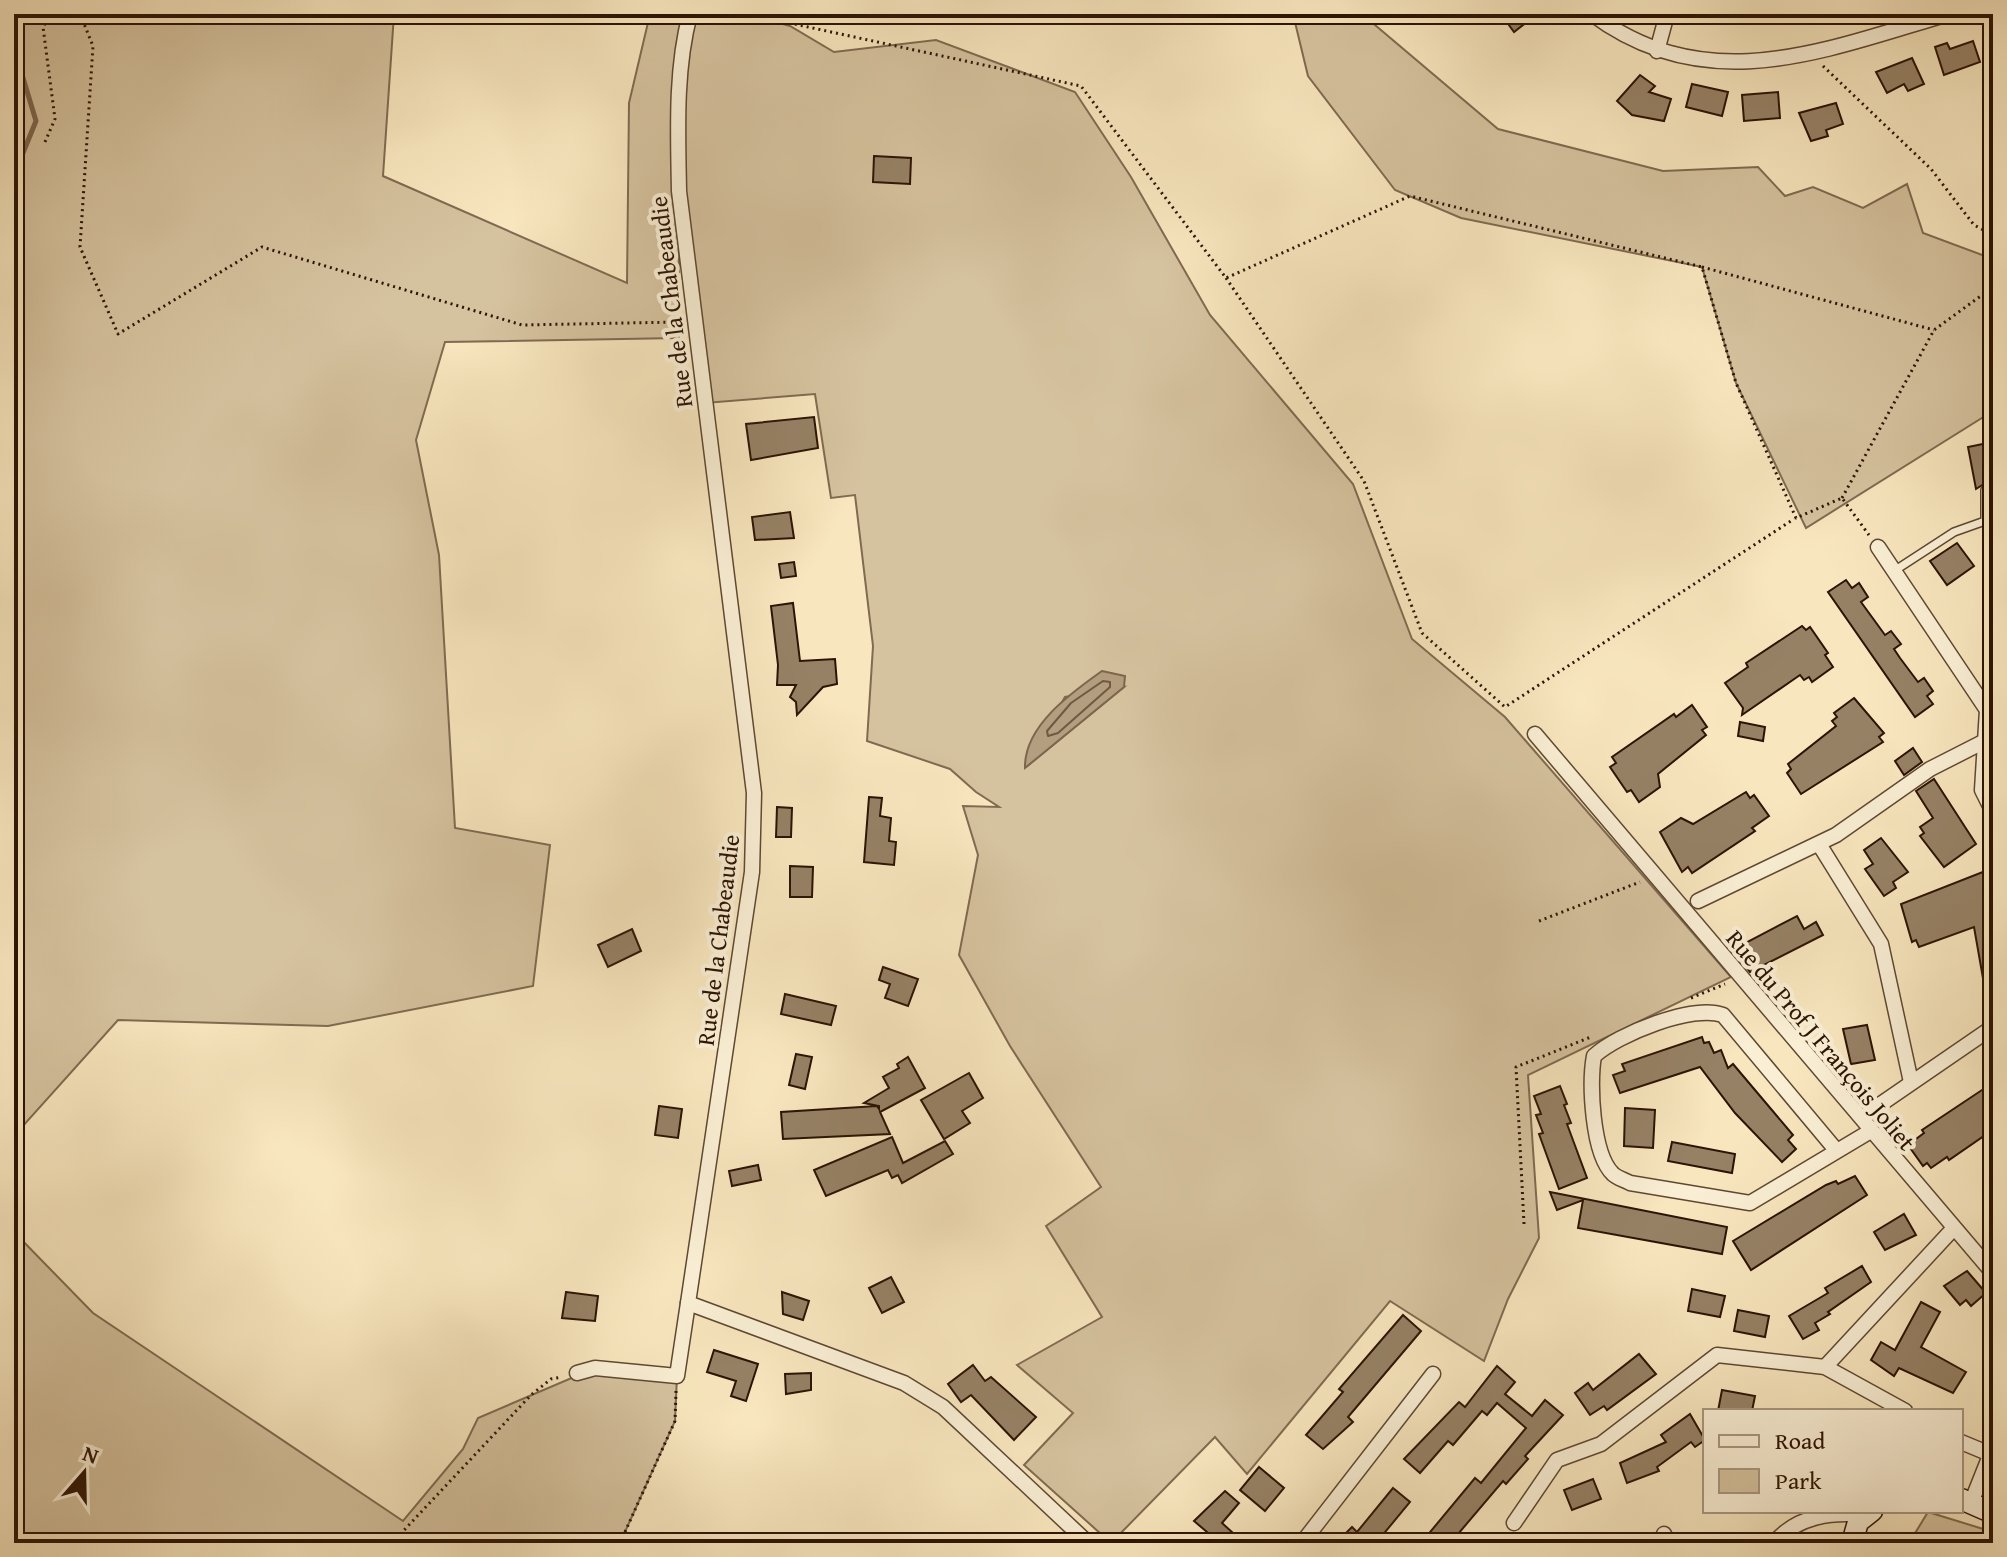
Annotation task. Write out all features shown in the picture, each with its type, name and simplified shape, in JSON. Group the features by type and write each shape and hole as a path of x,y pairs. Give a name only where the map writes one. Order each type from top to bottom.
{"street":[{"name":"Rue de la Chabeaudie","path":"677,1376 752,872 754,793 679,191 678,116 685,33 690,14"},
{"path":"1592,14 1657,51 1696,60 1749,64 1813,54 1948,14"},
{"path":"1657,51 1667,14"},
{"path":"1878,547 1987,710 1982,790 1993,812"},
{"name":"Rue du Prof J François Joliet","path":"1535,734 1869,1132 1993,1273"},
{"path":"1698,901 1803,848 1819,844 1930,769 1985,741"},
{"path":"1819,844 1875,928 1911,1082"},
{"path":"1836,1150 1723,1015 1708,1010 1693,1013 1621,1037 1594,1056 1591,1086 1600,1153 1613,1174 1630,1183 1750,1203 1869,1132"},
{"path":"1875,1108 1993,1027"},
{"path":"1825,1367 1953,1229"},
{"path":"688,1303 904,1383 925,1395 943,1407 1088,1543"},
{"path":"1514,1523 1557,1460 1601,1444 1717,1355 1825,1367 1901,1409"},
{"path":"577,1373 595,1368 677,1376"},
{"path":"1302,1543 1433,1374"},
{"path":"1963,1443 1992,1451 1966,1501 1993,1513"},
{"path":"1774,1543 1786,1529 1819,1515 1869,1513"},
{"path":"1852,1543 1858,1522 1869,1513"}],"lane":[{"path":"1894,571 1954,532 1985,521 1985,490"}],"path":[{"path":"45,142 55,119 43,27 51,14"},
{"path":"80,14 93,46 80,247 118,334 262,247 522,325 695,322"},
{"path":"748,14 1081,86 1226,278 1364,481 1422,633 1505,707 1796,518 1842,498 1934,330 1993,287"},
{"path":"1813,54 1828,72 1931,169 1974,225 1993,235"},
{"path":"1226,278 1410,196 1702,267 1934,330"},
{"path":"1702,267 1736,383 1796,518"},
{"path":"1842,498 1878,547"},
{"path":"1539,921 1656,876"},
{"path":"392,1543 531,1395 551,1379 577,1373"},
{"path":"620,1543 675,1421 677,1376"}],"green space":[{"path":"14,14 394,14 383,176 627,283 629,103 650,14 747,14 790,26 834,52 936,40 1075,92 1131,177 1210,315 1353,484 1412,639 1505,717 1731,977 1528,1075 1539,1238 1508,1299 1484,1361 1390,1301 1247,1474 1215,1437 1111,1543 1024,1465 1073,1413 1017,1365 1102,1317 1046,1226 1101,1187 1010,1046 959,955 978,855 963,806 999,807 950,769 867,741 873,646 855,495 831,498 815,394 705,403 679,201 679,338 445,342 416,440 439,555 455,828 550,845 533,986 328,1026 118,1020 14,1136","holes":["1124,687 1026,767 1065,697"]},
{"path":"1293,14 1362,14 1498,129 1663,171 1758,167 1785,196 1813,187 1863,208 1907,184 1923,233 1993,259 1993,411 1806,528 1736,383 1702,267 1461,218 1395,190 1308,76"},
{"path":"14,1232 93,1313 403,1521 463,1449 478,1418 595,1368 677,1376 675,1421 620,1543 14,1543"},
{"path":"1927,1513 1993,1532 1993,1543 1909,1543"}],"water":[{"path":"1102,671 1125,676 1124,687 1025,768 1032,738 1041,725 1064,700"}],"building":[{"path":"1501,14 1537,14 1514,32"},
{"path":"1973,41 1980,62 1944,75 1935,47 1947,43 1950,49"},
{"path":"1912,58 1924,84 1908,91 1904,84 1887,93 1876,72"},
{"path":"1640,75 1655,86 1649,92 1671,99 1664,121 1632,115 1617,101"},
{"path":"1692,84 1728,92 1722,116 1686,107"},
{"path":"1778,92 1780,118 1744,121 1742,95"},
{"path":"1836,103 1843,124 1826,130 1828,136 1811,141 1799,113"},
{"path":"874,156 911,158 910,184 873,182"},
{"path":"814,417 818,448 751,460 746,424"},
{"path":"1983,444 1991,485 1984,484 1976,489 1968,447"},
{"path":"790,512 794,538 755,540 752,517"},
{"path":"1957,543 1974,566 1947,585 1930,561"},
{"path":"794,562 796,576 781,578 779,564"},
{"path":"1846,580 1852,588 1859,583 1868,597 1861,602 1885,635 1891,631 1901,644 1894,649 1918,682 1924,678 1933,691 1927,696 1933,704 1915,717 1828,592"},
{"path":"793,603 800,661 835,659 837,684 823,687 797,715 796,702 790,697 796,685 777,685 778,665 771,606"},
{"path":"1802,626 1806,630 1810,627 1828,653 1825,655 1833,667 1812,682 1809,677 1804,680 1800,675 1742,715 1743,708 1725,683 1748,667 1746,663"},
{"path":"1854,698 1884,733 1879,737 1883,742 1801,794 1787,773 1791,769 1788,764 1836,726 1832,721 1837,717 1834,713"},
{"path":"1692,705 1707,727 1702,730 1706,735 1658,774 1660,787 1639,802 1631,790 1627,792 1610,767 1616,763 1612,757"},
{"path":"1740,722 1765,727 1763,741 1738,736"},
{"path":"1913,748 1922,762 1904,775 1895,761"},
{"path":"1934,779 1976,844 1944,867 1920,836 1924,833 1920,827 1933,818 1916,791"},
{"path":"1746,792 1750,798 1754,795 1769,816 1752,828 1755,831 1692,873 1688,867 1682,872 1660,832 1681,818 1693,824"},
{"path":"869,797 882,798 880,816 891,818 889,841 896,842 894,865 864,862"},
{"path":"777,807 792,808 791,837 776,837"},
{"path":"1881,838 1908,872 1893,882 1896,888 1884,896 1865,869 1873,864 1864,850"},
{"path":"790,866 813,867 812,897 790,897"},
{"path":"1993,868 1993,1000 1987,1001 1974,927 1919,947 1916,940 1912,942 1901,904"},
{"path":"1797,916 1804,929 1816,922 1823,935 1750,972 1732,950"},
{"path":"632,929 641,951 608,967 598,945"},
{"path":"883,967 918,979 908,1006 885,998 890,984 879,980"},
{"path":"785,994 836,1006 831,1025 781,1014"},
{"path":"1867,1025 1875,1060 1851,1064 1843,1029"},
{"path":"1702,1037 1704,1043 1709,1042 1714,1053 1721,1050 1728,1068 1733,1064 1793,1135 1788,1140 1796,1149 1782,1162 1735,1113 1700,1067 1620,1093 1613,1075 1625,1071 1622,1064"},
{"path":"796,1054 812,1057 805,1089 789,1085"},
{"path":"908,1057 925,1088 880,1112 890,1134 783,1139 781,1112 877,1106 879,1109 879,1106 864,1103 889,1088 883,1077 899,1068 897,1064"},
{"path":"969,1073 983,1098 962,1111 970,1123 944,1139 921,1100"},
{"path":"1560,1086 1571,1123 1567,1124 1587,1178 1559,1189 1539,1134 1543,1133 1536,1115 1541,1114 1534,1096"},
{"path":"1985,1088 1993,1099 1993,1149 1984,1136 1949,1160 1947,1157 1931,1168 1927,1163 1923,1166 1908,1145 1924,1133 1922,1130"},
{"path":"659,1106 682,1109 678,1138 655,1135"},
{"path":"1625,1108 1655,1110 1653,1148 1624,1146"},
{"path":"892,1137 903,1163 945,1141 953,1154 902,1183 898,1175 892,1178 888,1170 826,1196 814,1170"},
{"path":"1672,1142 1735,1154 1732,1173 1668,1161"},
{"path":"758,1165 761,1180 732,1186 729,1171"},
{"path":"1855,1176 1867,1195 1751,1270 1733,1241 1826,1185 1836,1181 1838,1184"},
{"path":"1550,1192 1727,1227 1722,1254 1578,1228 1583,1200 1557,1210"},
{"path":"1904,1214 1916,1235 1885,1250 1874,1232"},
{"path":"1862,1266 1871,1282 1828,1312 1830,1314 1815,1323 1819,1330 1803,1339 1789,1316 1828,1293 1825,1288"},
{"path":"1967,1271 1986,1293 1971,1306 1966,1300 1960,1305 1944,1286"},
{"path":"891,1277 904,1302 882,1313 869,1288"},
{"path":"1692,1289 1725,1296 1720,1317 1688,1311"},
{"path":"566,1292 598,1296 595,1321 562,1318"},
{"path":"782,1292 809,1301 803,1320 783,1314"},
{"path":"1921,1302 1940,1312 1921,1347 1966,1372 1953,1393 1899,1368 1894,1376 1871,1360 1881,1342 1895,1350"},
{"path":"1738,1310 1769,1316 1765,1337 1734,1331"},
{"path":"1403,1315 1421,1331 1348,1417 1353,1422 1323,1449 1306,1435 1343,1392 1339,1389"},
{"path":"714,1350 758,1364 746,1401 731,1396 736,1381 707,1372"},
{"path":"1639,1354 1656,1374 1607,1410 1604,1406 1590,1415 1575,1393 1588,1383 1593,1390"},
{"path":"973,1365 985,1381 991,1377 1036,1417 1014,1440 971,1395 961,1402 948,1384"},
{"path":"1497,1366 1515,1382 1505,1394 1532,1416 1545,1400 1563,1415 1525,1456 1528,1459 1506,1484 1503,1481 1458,1534 1468,1543 1421,1543 1475,1478 1481,1483 1526,1428 1497,1403 1487,1415 1482,1411 1453,1445 1448,1441 1420,1473 1404,1459 1459,1402 1465,1407"},
{"path":"811,1373 811,1390 786,1394 785,1374"},
{"path":"1722,1390 1755,1396 1752,1409 1718,1409"},
{"path":"1690,1414 1703,1441 1695,1447 1691,1442 1657,1467 1659,1471 1627,1483 1620,1463 1666,1442 1661,1435"},
{"path":"1259,1467 1284,1488 1265,1511 1240,1490"},
{"path":"1593,1479 1601,1499 1572,1510 1564,1490"},
{"path":"1393,1488 1410,1502 1376,1543 1336,1543 1352,1527 1357,1532"},
{"path":"1225,1491 1239,1503 1222,1523 1244,1543 1220,1543 1194,1521"}],"waterway":[{"path":"14,48 36,121 14,175"}]}
